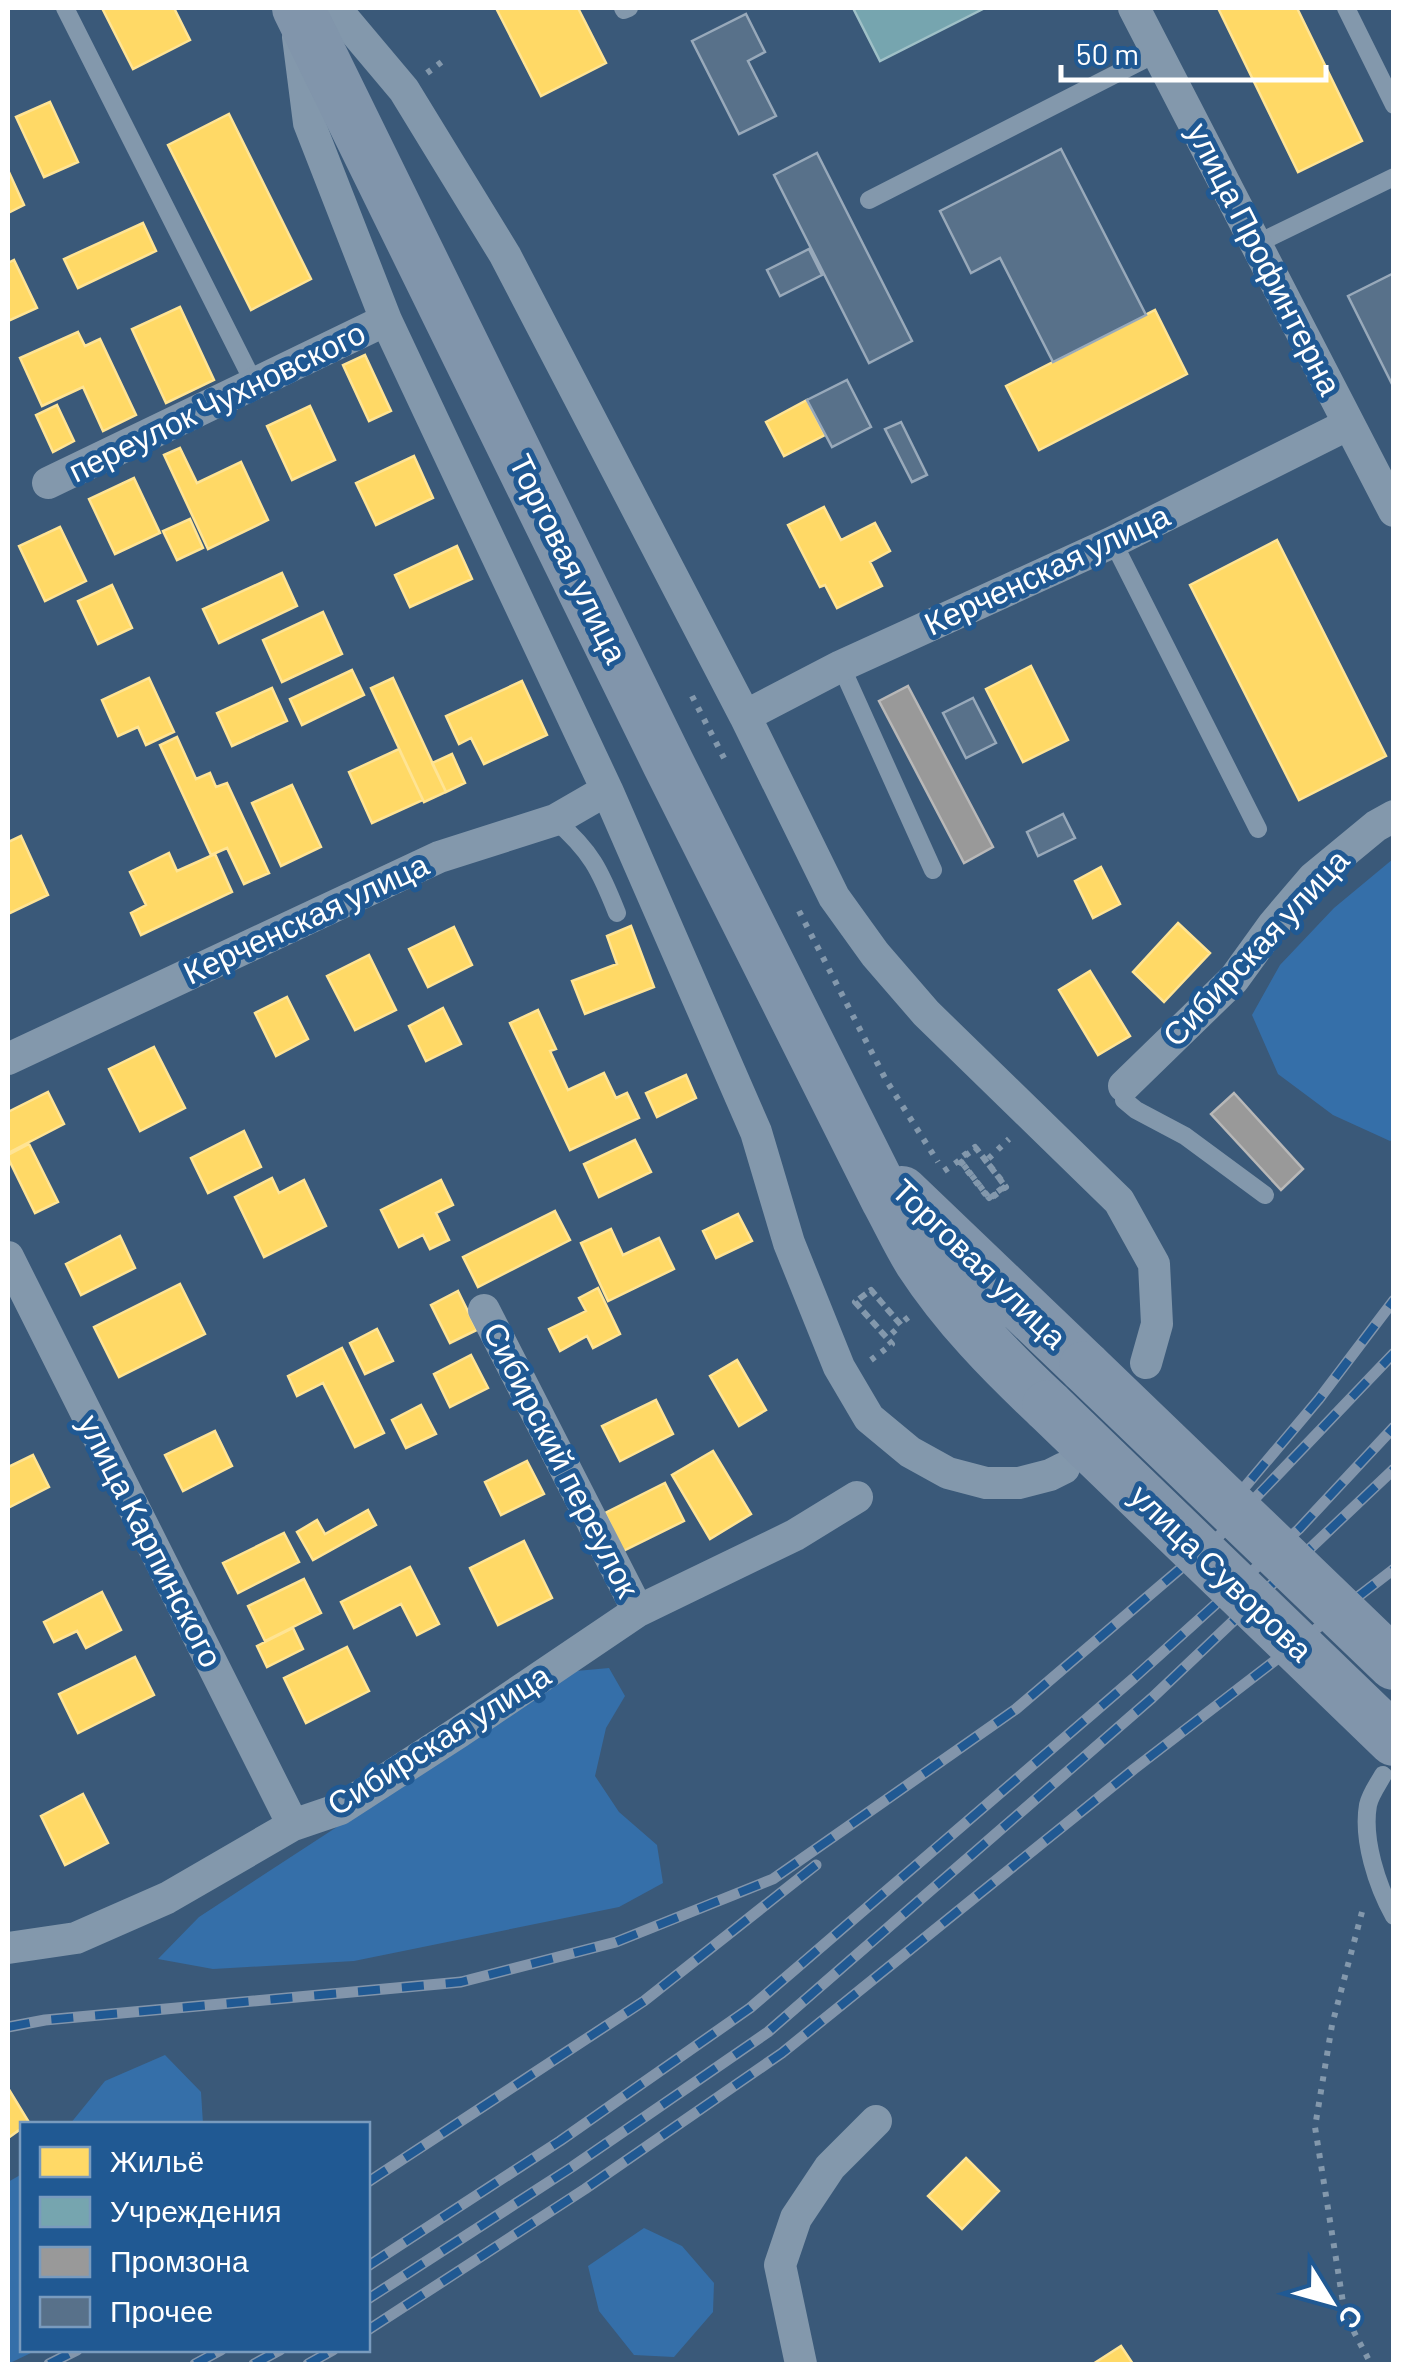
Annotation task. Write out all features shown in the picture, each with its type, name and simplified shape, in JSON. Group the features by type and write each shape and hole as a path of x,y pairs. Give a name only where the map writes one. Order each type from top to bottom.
{"main road":[{"name":"Торговая улица","path":"296,8 668,763 919,1260 961,1317 1048,1406"},
{"name":"Торговая улица","path":"843,1108 879,1166 913,1205 1086,1367"},
{"name":"улица Суворова","path":"1086,1367 1394,1664"},
{"name":"улица Суворова","path":"1048,1406 1388,1758"}],"street":[{"path":"296,8 310,123 386,320 608,790 756,1132 790,1243 838,1367 869,1418 910,1452 948,1473 986,1483 1019,1483 1064,1468"},
{"path":"335,8 404,90 505,255 745,716 834,898 926,1013 1119,1201 1154,1264 1157,1324 1146,1363"},
{"name":"улица Профинтерна","path":"1134,8 1394,511"},
{"name":"переулок Чухновского","path":"48,483 386,320"},
{"name":"Керченская улица","path":"745,716 841,666 1112,542 1349,424"},
{"name":"Керченская улица","path":"8,1059 439,857 556,820 608,790"},
{"name":"Сибирская улица","path":"1124,1086 1234,979 1313,878 1394,816"},
{"name":"улица Карпинского","path":"8,1257 292,1825"},
{"name":"Сибирский переулок","path":"484,1310 638,1611"},
{"name":"Сибирская улица","path":"8,1948 76,1938 168,1898 292,1825 340,1809 638,1611 795,1536 857,1497"},
{"path":"800,2364 780,2265 796,2218 830,2167 876,2120"}],"lane":[{"path":"65,8 255,385"},
{"path":"1346,8 1394,105"},
{"path":"869,200 1158,53"},
{"path":"1256,244 1394,177"},
{"path":"1112,542 1258,829"},
{"path":"841,666 933,870"},
{"path":"556,820 600,871 617,913"},
{"path":"1124,1086 1124,1100 1136,1110 1185,1136 1264,1195"},
{"path":"1388,1758 1368,1802 1368,1846 1394,1916"}],"path":[{"path":"944,1171 960,1160 989,1198 997,1192 1005,1186 976,1148 968,1154 959,1160 969,1173 980,1186 990,1199 998,1192 1006,1186 976,1147 959,1159 969,1172 980,1186 990,1199 1006,1186 986,1161"},
{"path":"892,1344 855,1302 871,1290 901,1325 887,1338 866,1314 855,1302 871,1290 900,1324 914,1312"},
{"path":"1368,1846 1360,1922 1332,2025 1315,2127 1345,2315 1371,2364"}],"shaded area":[{"path":"1393,859 1394,1139 1390,1141 1333,1115 1278,1074 1252,1015 1280,965 1334,908"},
{"path":"609,1668 625,1696 606,1728 595,1776 619,1812 657,1845 663,1883 619,1907 354,1961 213,1969 158,1959 199,1917 576,1671"},
{"path":"165,2055 201,2092 203,2122 72,2122 105,2081"},
{"path":"20,2175 20,2352 33,2352 8,2364 8,2182"},
{"path":"644,2228 682,2246 714,2283 713,2312 674,2357 634,2355 599,2311 588,2266"}],"building: Жильё":[{"path":"102,8 174,8 190,40 133,69"},
{"path":"496,8 578,8 606,63 541,96"},
{"path":"1218,8 1297,8 1362,141 1298,172"},
{"path":"50,102 78,162 44,177 16,117"},
{"path":"229,114 311,279 251,310 168,145"},
{"path":"8,170 24,205 8,213"},
{"path":"143,223 156,251 78,288 64,259"},
{"path":"14,260 37,308 8,321 8,263"},
{"path":"180,307 214,380 166,403 132,329"},
{"path":"1155,310 1187,374 1039,450 1006,386"},
{"path":"78,332 85,346 100,339 136,415 103,431 83,387 42,406 20,358"},
{"path":"365,355 391,411 369,421 343,365"},
{"path":"807,400 825,435 784,456 766,422"},
{"path":"57,405 74,441 53,452 36,415"},
{"path":"310,406 335,460 292,480 267,426"},
{"path":"180,448 197,483 241,462 268,520 208,549 164,455"},
{"path":"414,456 433,498 376,525 356,483"},
{"path":"134,478 160,533 115,554 89,499"},
{"path":"824,507 841,540 875,523 890,551 870,562 882,586 837,608 825,585 820,587 788,525"},
{"path":"190,519 203,548 177,560 163,531"},
{"path":"60,527 86,581 45,601 19,546"},
{"path":"1277,540 1386,756 1299,800 1190,585"},
{"path":"457,546 472,579 410,607 395,575"},
{"path":"282,573 297,606 219,643 203,609"},
{"path":"112,585 132,628 98,644 78,601"},
{"path":"323,612 342,654 282,682 263,640"},
{"path":"1031,666 1068,740 1023,762 986,689"},
{"path":"352,670 364,695 302,725 290,699"},
{"path":"149,678 174,732 146,745 138,727 118,736 102,700"},
{"path":"393,678 446,792 424,802 371,688"},
{"path":"522,681 547,735 484,764 471,738 459,744 446,716"},
{"path":"272,688 287,721 232,746 217,713"},
{"path":"177,737 196,779 210,773 216,787 227,783 269,873 244,884 227,848 211,855 160,745"},
{"path":"399,749 423,800 372,823 349,772"},
{"path":"452,754 465,783 446,792 432,763"},
{"path":"292,785 321,847 281,866 252,803"},
{"path":"21,836 48,895 8,914 8,842"},
{"path":"169,853 177,871 215,854 232,892 141,935 131,913 146,905 130,872"},
{"path":"1101,867 1120,904 1093,918 1075,881"},
{"path":"1178,923 1210,953 1164,1002 1133,972"},
{"path":"631,926 654,987 585,1014 572,981 617,964 607,936"},
{"path":"454,927 472,965 428,987 409,949"},
{"path":"369,955 396,1010 355,1030 327,976"},
{"path":"1090,971 1130,1036 1098,1055 1059,990"},
{"path":"287,997 308,1039 276,1056 255,1013"},
{"path":"443,1008 461,1044 426,1061 409,1026"},
{"path":"538,1010 556,1049 550,1051 568,1090 604,1073 616,1098 627,1093 639,1118 570,1150 510,1023"},
{"path":"154,1047 185,1108 140,1131 109,1069"},
{"path":"686,1075 696,1098 657,1117 646,1093"},
{"path":"48,1092 64,1124 8,1153 8,1112"},
{"path":"244,1131 261,1167 208,1193 191,1158"},
{"path":"635,1140 651,1172 599,1197 584,1164"},
{"path":"29,1144 58,1202 35,1213 8,1158"},
{"path":"272,1178 279,1193 304,1180 326,1226 264,1257 235,1197"},
{"path":"441,1180 453,1205 436,1213 449,1240 430,1249 423,1235 399,1247 381,1210"},
{"path":"555,1211 570,1240 478,1287 463,1257"},
{"path":"738,1214 752,1241 716,1258 703,1231"},
{"path":"611,1229 623,1255 659,1238 674,1269 608,1301 581,1243"},
{"path":"120,1236 135,1268 81,1295 66,1264"},
{"path":"180,1284 205,1334 119,1377 94,1327"},
{"path":"598,1288 620,1334 593,1348 587,1336 560,1351 549,1329 586,1311 579,1298"},
{"path":"458,1291 477,1330 450,1343 431,1305"},
{"path":"377,1329 393,1361 365,1374 350,1343"},
{"path":"342,1348 384,1433 355,1447 323,1383 297,1396 288,1376"},
{"path":"471,1355 488,1388 450,1407 434,1374"},
{"path":"737,1360 766,1410 739,1426 710,1376"},
{"path":"656,1400 673,1434 620,1461 602,1426"},
{"path":"421,1405 436,1434 406,1448 392,1420"},
{"path":"215,1431 232,1466 183,1491 165,1455"},
{"path":"713,1451 751,1514 710,1539 672,1475"},
{"path":"33,1455 49,1487 8,1508 8,1467"},
{"path":"527,1461 544,1494 501,1515 485,1482"},
{"path":"665,1483 684,1521 623,1551 605,1513"},
{"path":"368,1510 376,1525 313,1560 297,1532 317,1520 325,1534"},
{"path":"284,1533 299,1562 238,1593 223,1563"},
{"path":"524,1541 552,1598 498,1625 470,1568"},
{"path":"410,1567 439,1624 417,1635 401,1604 354,1628 341,1602"},
{"path":"304,1579 321,1613 265,1641 248,1606"},
{"path":"102,1592 121,1630 86,1648 77,1631 54,1642 44,1622"},
{"path":"293,1628 303,1649 267,1667 257,1646"},
{"path":"347,1647 369,1691 306,1723 284,1678"},
{"path":"135,1657 154,1695 78,1733 59,1694"},
{"path":"83,1794 108,1843 65,1865 41,1816"},
{"path":"8,2088 29,2122 20,2122 20,2129 8,2138"},
{"path":"966,2158 999,2191 962,2229 928,2196"},
{"path":"1121,2346 1133,2364 1093,2364"}],"building: Учреждения":[{"path":"853,8 985,8 880,61"}],"building: Промзона":[{"path":"908,686 993,847 964,863 879,701"},
{"path":"1234,1093 1303,1169 1281,1190 1211,1114"}],"building: Прочее":[{"path":"746,14 765,52 748,61 776,116 739,134 692,41"},
{"path":"1061,149 1146,315 1053,362 1000,258 971,273 940,211"},
{"path":"817,153 912,341 869,363 774,175"},
{"path":"809,249 822,275 780,296 767,270"},
{"path":"1394,273 1394,383 1392,384 1348,296"},
{"path":"847,380 871,427 832,447 807,400"},
{"path":"901,422 927,475 912,482 885,429"},
{"path":"973,698 996,743 966,758 943,713"},
{"path":"1063,814 1075,838 1038,856 1027,832"}],"railway":[{"path":"1223,1513 1319,1399 1394,1300"},
{"path":"8,2027 45,2020 461,1982 616,1942 773,1879 1016,1709 1221,1534 1394,1353"},
{"path":"370,2265 560,2141 750,2008 1134,1678 1299,1529 1394,1427"},
{"path":"370,2298 572,2167 768,2032 1152,1698 1394,1469"},
{"path":"370,2329 585,2189 782,2053 1134,1769 1394,1569"},
{"path":"370,2181 644,2001 816,1865"},
{"path":"49,2364 73,2352"},
{"path":"195,2364 217,2352"},
{"path":"254,2364 276,2352"},
{"path":"308,2364 329,2352"}]}
